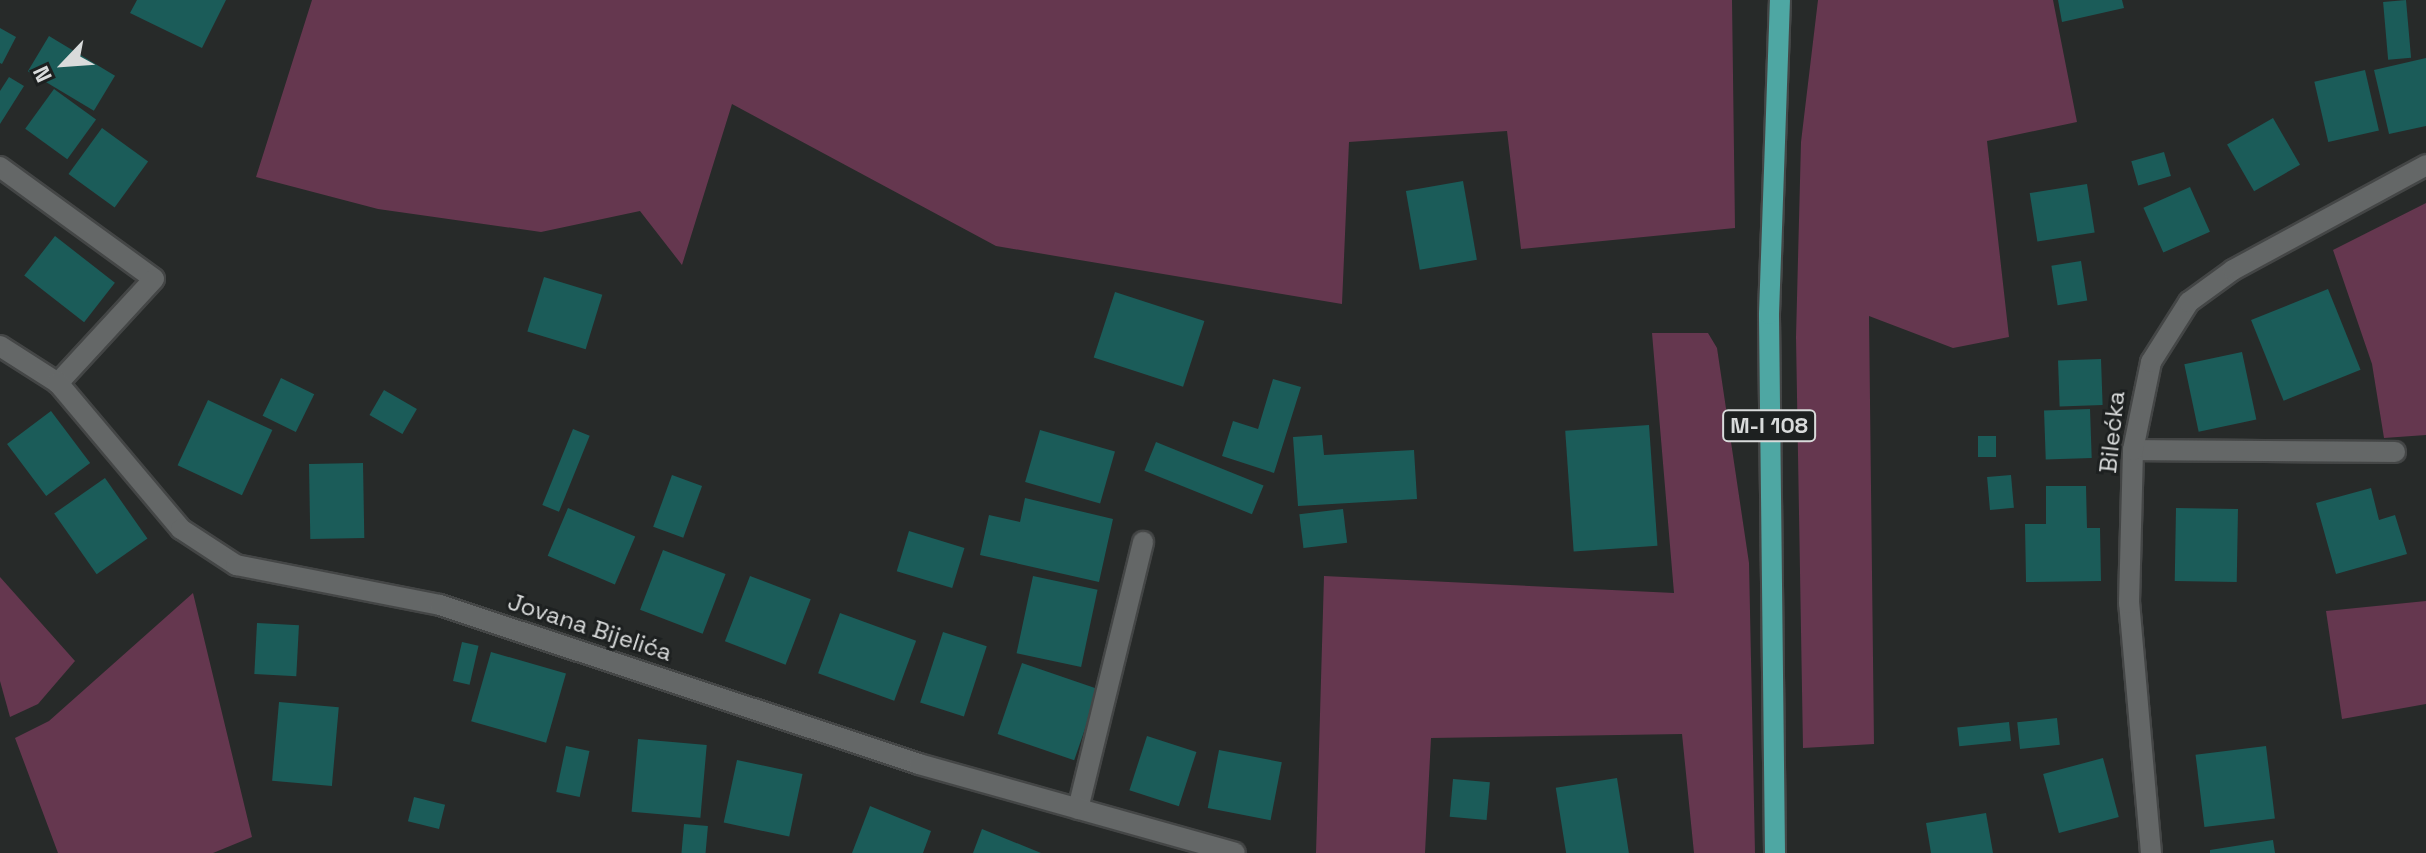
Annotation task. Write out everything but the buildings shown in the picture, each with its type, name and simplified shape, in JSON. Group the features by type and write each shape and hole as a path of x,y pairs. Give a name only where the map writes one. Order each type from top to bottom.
{"main road":[{"path":"1780,10 1788,0"},
{"name":"M-I 108","path":"1775,853 1769,314 1780,10"}],"street":[{"name":"Bilećka","path":"2151,853 2129,603 2133,450 2151,362 2189,302 2311,224 2426,165"},
{"path":"0,167 154,279 58,383"},
{"name":"Jovana Bijelića","path":"0,346 58,383 181,529 236,565 440,605 1078,809 1235,853"},
{"path":"2133,450 2395,452"},
{"path":"1078,809 1143,542"}],"shaded area":[{"path":"312,0 1732,0 1735,228 1521,249 1507,131 1349,142 1342,304 996,246 732,104 682,265 640,211 541,232 378,209 256,177"},
{"path":"1818,0 2053,0 2077,122 1987,141 2009,337 1953,348 1869,316 1874,744 1803,748 1796,337 1801,142"},
{"path":"2426,203 2426,435 2384,438 2372,364 2333,250"},
{"path":"1652,333 1708,333 1717,348 1749,563 1755,853 1694,853 1682,734 1431,738 1425,853 1316,853 1324,576 1674,593"},
{"path":"0,577 75,661 38,704 10,717 0,681"},
{"path":"193,593 252,837 213,853 58,853 15,738 49,721"},
{"path":"2426,601 2426,704 2342,719 2326,611"}]}
